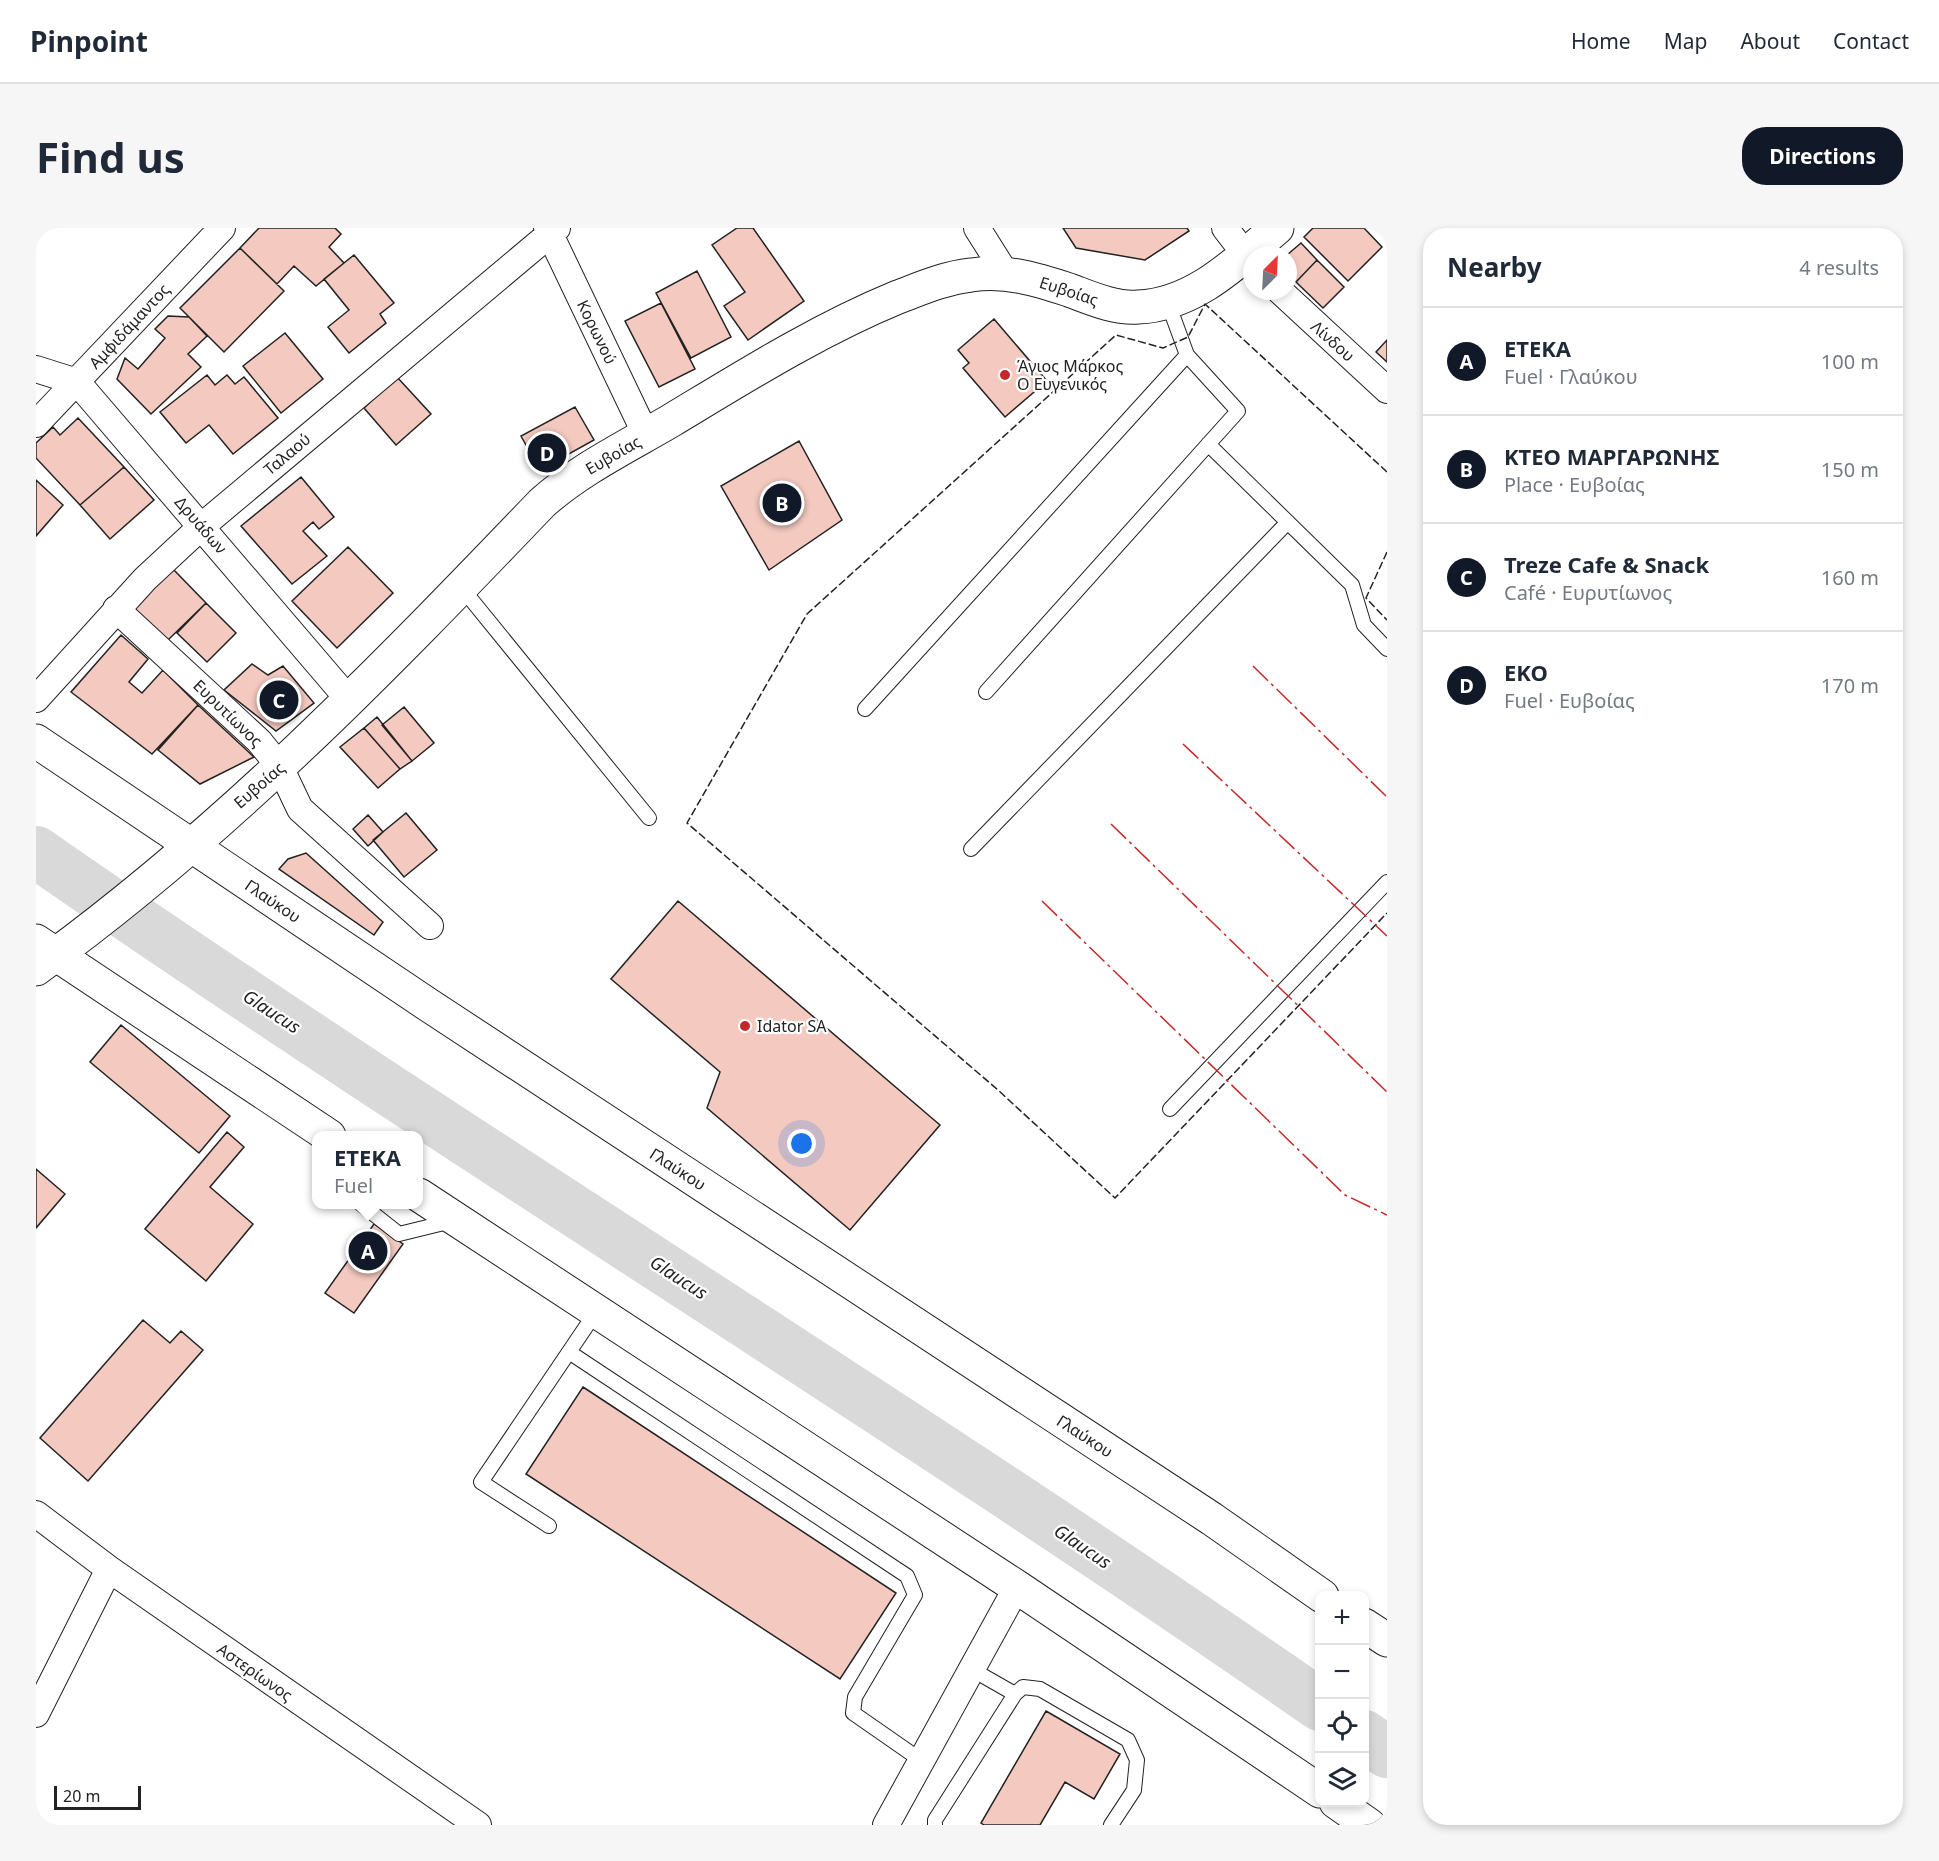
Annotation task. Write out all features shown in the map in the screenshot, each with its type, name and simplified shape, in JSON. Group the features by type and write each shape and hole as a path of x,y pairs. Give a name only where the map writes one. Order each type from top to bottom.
{"main road":[{"name":"Ευβοίας","path":"1260,246 1277,228"},
{"name":"Ευβοίας","path":"51,951 179,854 280,767 351,701 556,490 791,350 876,306 946,279 982,274 1006,274 1046,282 1110,304 1137,308 1168,303 1243,262"},
{"name":"Γλαύκου","path":"36,741 179,854 427,1004 1202,1513 1315,1591"},
{"path":"51,951 321,1131"},
{"path":"423,1198 1017,1587 1315,1788"},
{"path":"1369,1628 1387,1640"},
{"path":"1342,1807 1369,1825"}],"street":[{"name":"Αμφιδάμαντος","path":"36,424 222,228"},
{"path":"977,228 1006,274"},
{"path":"1225,228 1243,252"},
{"name":"Κορωνού","path":"551,230 646,435"},
{"name":"Ταλαού","path":"36,699 156,567 551,230"},
{"name":"Λίνδου","path":"1290,300 1387,390"},
{"path":"36,369 77,382"},
{"name":"Δρυάδων","path":"77,382 351,701"},
{"name":"Ευρυτίωνος","path":"116,609 250,731 280,767 300,809 430,926"},
{"name":"Αστερίωνος","path":"36,1514 109,1569 466,1821"},
{"path":"36,1714 109,1569"},
{"path":"886,1825 1017,1587"}],"lane":[{"path":"986,692 1238,411 1187,355 1168,303"},
{"path":"865,710 1187,355"},
{"path":"1208,444 1352,585 1364,625 1387,649"},
{"path":"971,849 1288,522"},
{"path":"461,587 649,818"},
{"path":"1170,1109 1387,882"},
{"path":"367,1209 399,1234 457,1220"},
{"path":"549,1526 481,1482 596,1312"},
{"path":"569,1352 907,1576 915,1595 855,1697 853,1713 922,1761"},
{"path":"972,1669 1015,1694"},
{"path":"935,1825 935,1820 1015,1694 1023,1687 1040,1689 1128,1740 1137,1760 1134,1790 1111,1825"}],"building":[{"path":"259,228 335,228 341,234 329,247 344,263 316,286 294,266 277,284 240,248"},
{"path":"737,228 753,228 804,301 748,340 724,306 745,292 712,245"},
{"path":"1063,228 1187,228 1189,231 1145,260 1076,248"},
{"path":"1313,228 1364,228 1382,247 1348,281 1304,237"},
{"path":"1301,243 1317,260 1297,281 1297,246"},
{"path":"240,248 284,291 224,352 180,308"},
{"path":"354,255 394,303 380,314 386,323 349,353 328,327 349,310 324,279"},
{"path":"1317,260 1344,287 1323,308 1297,281"},
{"path":"697,271 731,337 691,358 656,293"},
{"path":"661,303 695,369 659,387 625,321"},
{"path":"168,316 189,317 207,336 188,354 201,367 151,414 117,379 125,358 138,369 165,338 155,329"},
{"name":"Άγιος Μάρκος Ο Ευγενικός","path":"994,319 1047,381 1005,417 963,368 969,363 958,350"},
{"path":"285,333 323,379 281,413 243,366"},
{"path":"1387,340 1387,362 1376,352"},
{"path":"207,375 215,385 227,375 235,384 244,377 278,418 233,454 209,425 186,443 160,412"},
{"path":"397,377 431,414 396,445 364,408"},
{"path":"575,407 594,440 540,470 521,436"},
{"path":"78,418 124,467 80,505 36,458 36,443 53,427 60,435"},
{"path":"799,441 842,520 769,570 721,486"},
{"path":"124,467 154,500 110,539 80,505"},
{"path":"301,477 334,517 319,529 313,522 303,531 327,556 292,584 241,526"},
{"path":"36,480 63,505 36,536"},
{"path":"348,547 393,593 337,648 292,601"},
{"path":"173,569 206,603 167,641 134,608"},
{"path":"206,603 236,633 207,662 177,633"},
{"path":"121,635 148,659 129,682 142,693 163,670 198,705 152,754 71,692"},
{"path":"252,664 268,675 283,666 314,703 276,731 224,690"},
{"path":"198,705 254,757 200,784 158,750"},
{"path":"404,707 434,743 412,761 382,725"},
{"path":"377,717 412,761 400,769 364,728"},
{"path":"364,728 400,769 378,788 340,747"},
{"path":"406,813 437,850 404,877 373,840"},
{"path":"368,815 383,832 368,846 353,829"},
{"path":"306,853 383,922 374,935 279,869 288,859"},
{"name":"Idator SA","path":"678,901 940,1125 850,1230 707,1108 720,1072 611,979"},
{"path":"121,1025 230,1116 199,1153 90,1062"},
{"path":"227,1132 244,1147 210,1187 253,1224 206,1281 145,1229"},
{"path":"36,1169 65,1194 36,1228"},
{"path":"374,1224 403,1244 354,1313 325,1293"},
{"path":"143,1320 170,1343 181,1331 203,1350 88,1481 40,1438"},
{"path":"583,1387 896,1593 840,1679 526,1474"},
{"path":"1046,1711 1120,1754 1094,1799 1065,1782 1040,1825 984,1825 981,1823"}],"waterway":[{"name":"Glaucus","path":"36,852 355,1068 1001,1489 1315,1702"},
{"name":"Glaucus","path":"1369,1739 1387,1752"}],"fence":[{"path":"1387,472 1205,304 1188,337 1163,348 1116,335 807,614 687,823 998,1090 1115,1198 1387,913"},
{"path":"1387,552 1366,598 1387,620"}],"power":[{"path":"1253,666 1387,797"},
{"path":"1183,744 1387,936"},
{"path":"1111,824 1387,1092"},
{"path":"1042,901 1345,1195 1387,1215"}],"place":[{"name":"Άγιος Μάρκος Ο Ευγενικός","path":"1005,375"},
{"name":"ΕΚΟ","path":"547,453"},
{"name":"ΚΤΕΟ ΜΑΡΓΑΡΩΝΗΣ","path":"782,503"},
{"name":"Treze Cafe & Snack","path":"279,700"},
{"name":"Idator SA","path":"745,1026"},
{"name":"ΕΤΕΚΑ","path":"368,1251"}]}
